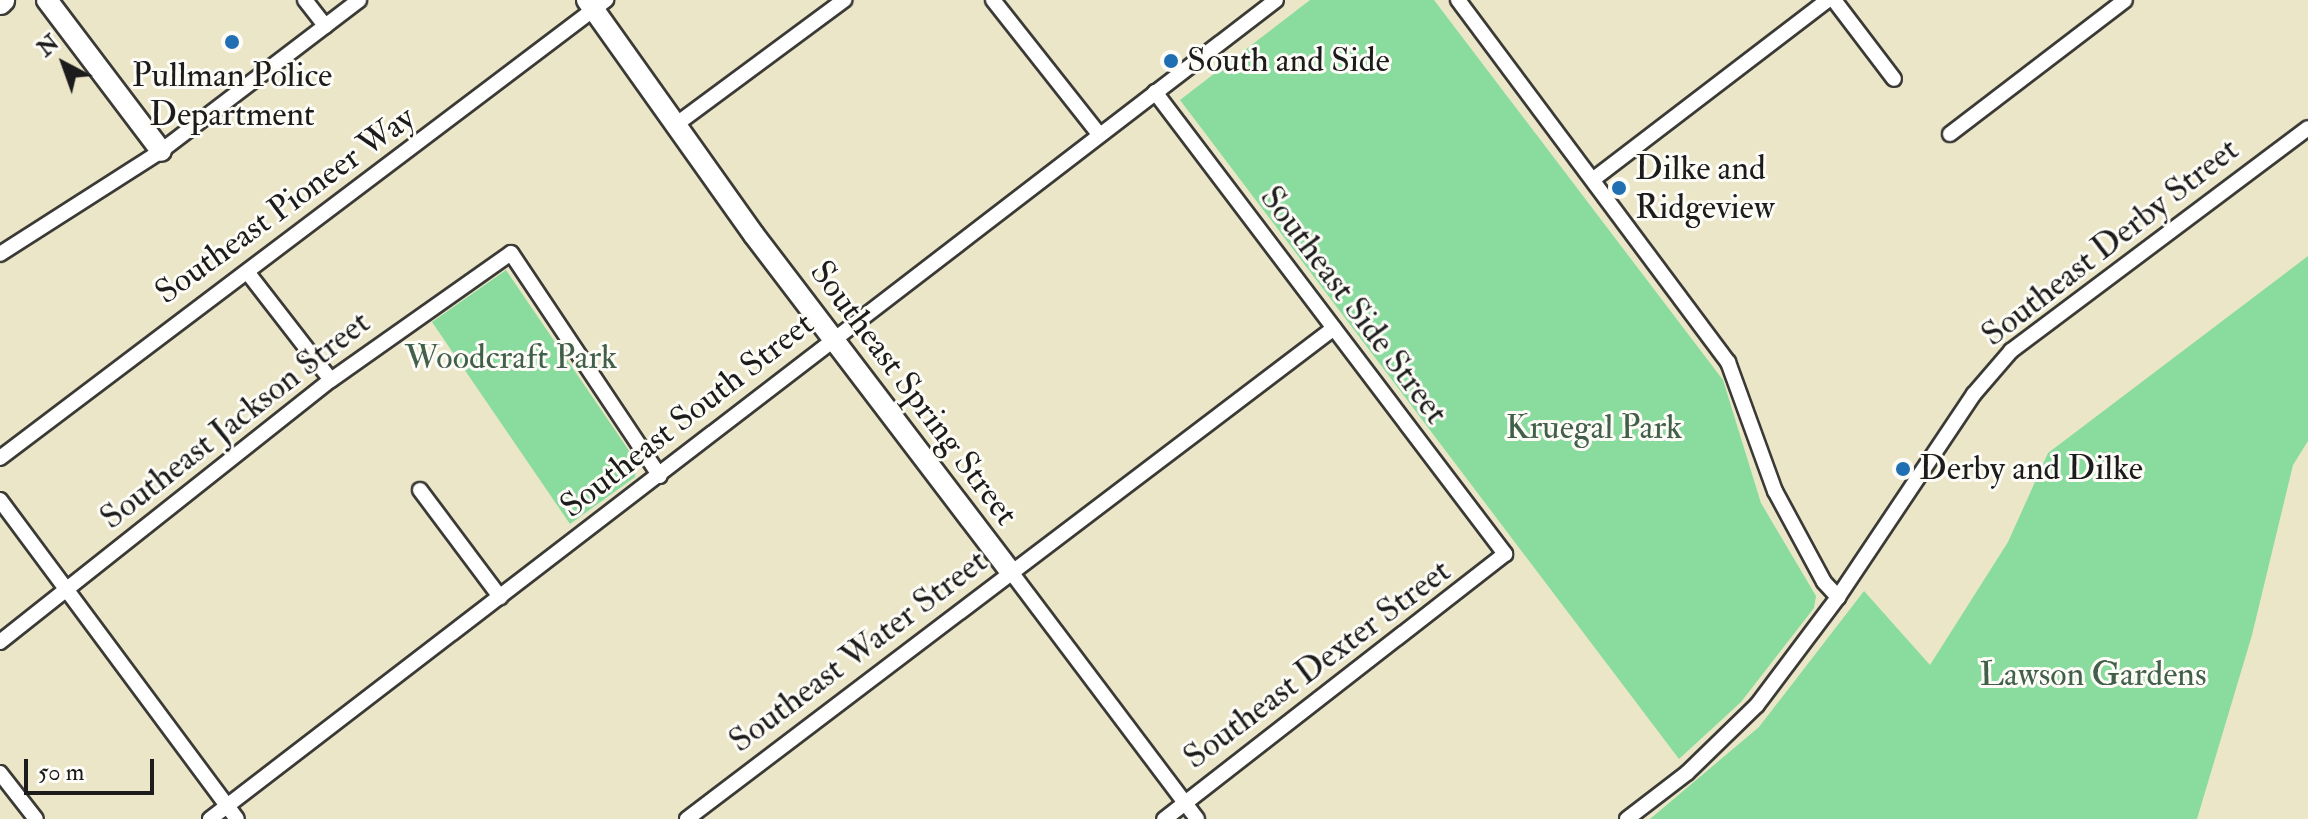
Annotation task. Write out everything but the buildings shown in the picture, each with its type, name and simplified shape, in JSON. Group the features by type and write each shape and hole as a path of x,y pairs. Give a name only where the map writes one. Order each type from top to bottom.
{"street":[{"path":"47,0 161,151"},
{"path":"305,0 325,26"},
{"path":"0,254 161,151 359,0"},
{"path":"674,126 844,0"},
{"path":"993,0 1099,134"},
{"name":"Southeast South Street","path":"210,819 1276,0"},
{"path":"1458,0 1595,178 1728,362 1775,491 1824,582 1838,597"},
{"path":"1803,0 1814,14"},
{"path":"1595,178 1831,0 1894,79"},
{"path":"1950,134 2125,0"},
{"name":"Southeast Spring Street","path":"595,3 674,126 1197,819"},
{"name":"Southeast Pioneer Way","path":"0,458 215,292 248,273 595,3"},
{"name":"Southeast Side Street","path":"1155,92 1505,554"},
{"name":"Southeast Derby Street","path":"1627,819 1687,773 1757,705 1838,597 1974,394 2011,351 2308,128"},
{"name":"Southeast Jackson Street","path":"0,642 331,380 511,253 660,476"},
{"path":"248,273 331,380"},
{"name":"Southeast Water Street","path":"687,819 1334,328"},
{"path":"420,490 500,597"},
{"path":"0,500 68,587 237,819"},
{"name":"Southeast Dexter Street","path":"1164,819 1505,554"},
{"path":"0,773 36,819"}],"green space":[{"name":"Kruegal Park","path":"1310,0 1434,0 1723,380 1761,503 1816,596 1814,608 1741,702 1679,759 1180,100"},
{"name":"Lawson Gardens","path":"2308,256 2308,441 2293,465 2252,635 2197,819 1650,819 1759,727 1864,591 1930,665 2008,542 2048,453"},
{"name":"Woodcraft Park","path":"506,270 636,461 635,477 570,524 432,322"}],"place":[{"name":"Pullman Police Department","path":"232,42"},
{"name":"South and Side","path":"1171,61"},
{"name":"Dilke and Ridgeview","path":"1619,188"},
{"name":"Derby and Dilke","path":"1903,469"}]}
